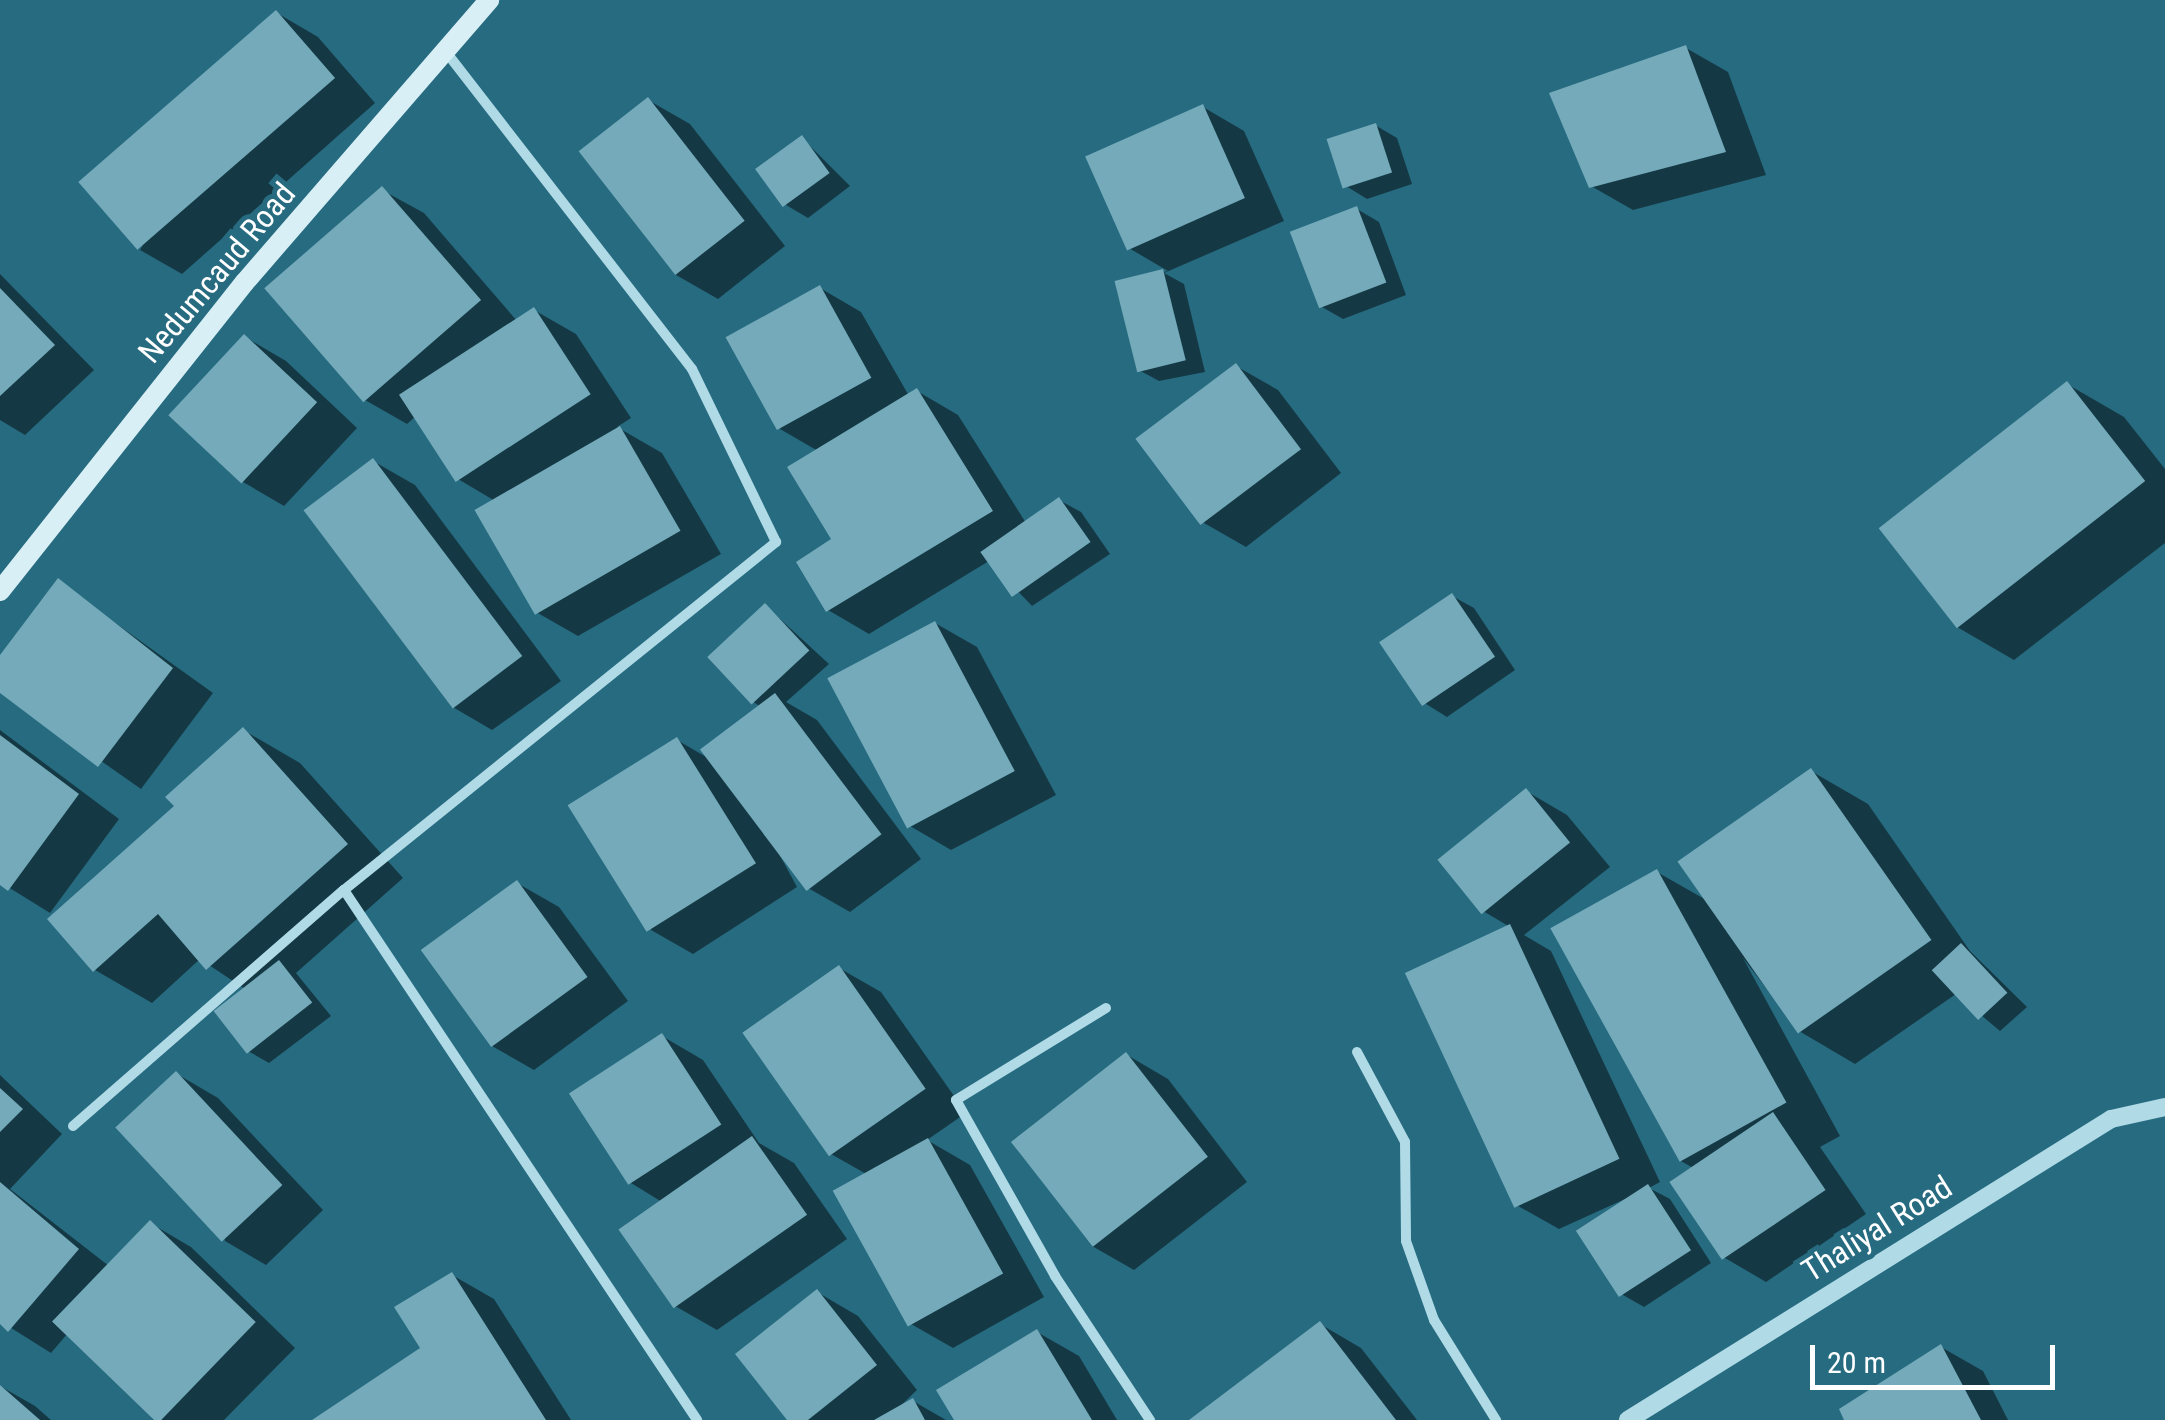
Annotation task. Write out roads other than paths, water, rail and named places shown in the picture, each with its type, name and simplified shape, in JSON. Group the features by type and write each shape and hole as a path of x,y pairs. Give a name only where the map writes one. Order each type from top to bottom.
{"main road":[{"name":"Nedumcaud Road","path":"0,591 245,282 490,0"}],"street":[{"path":"73,1126 344,890 776,542 692,369 446,52"},
{"path":"344,890 697,1420"},
{"path":"1106,1008 956,1100 1054,1276 1150,1420"},
{"path":"1357,1052 1405,1142 1406,1241 1434,1320 1496,1420"},
{"name":"Thaliyal Road","path":"1628,1420 2111,1119 2165,1106"}]}
